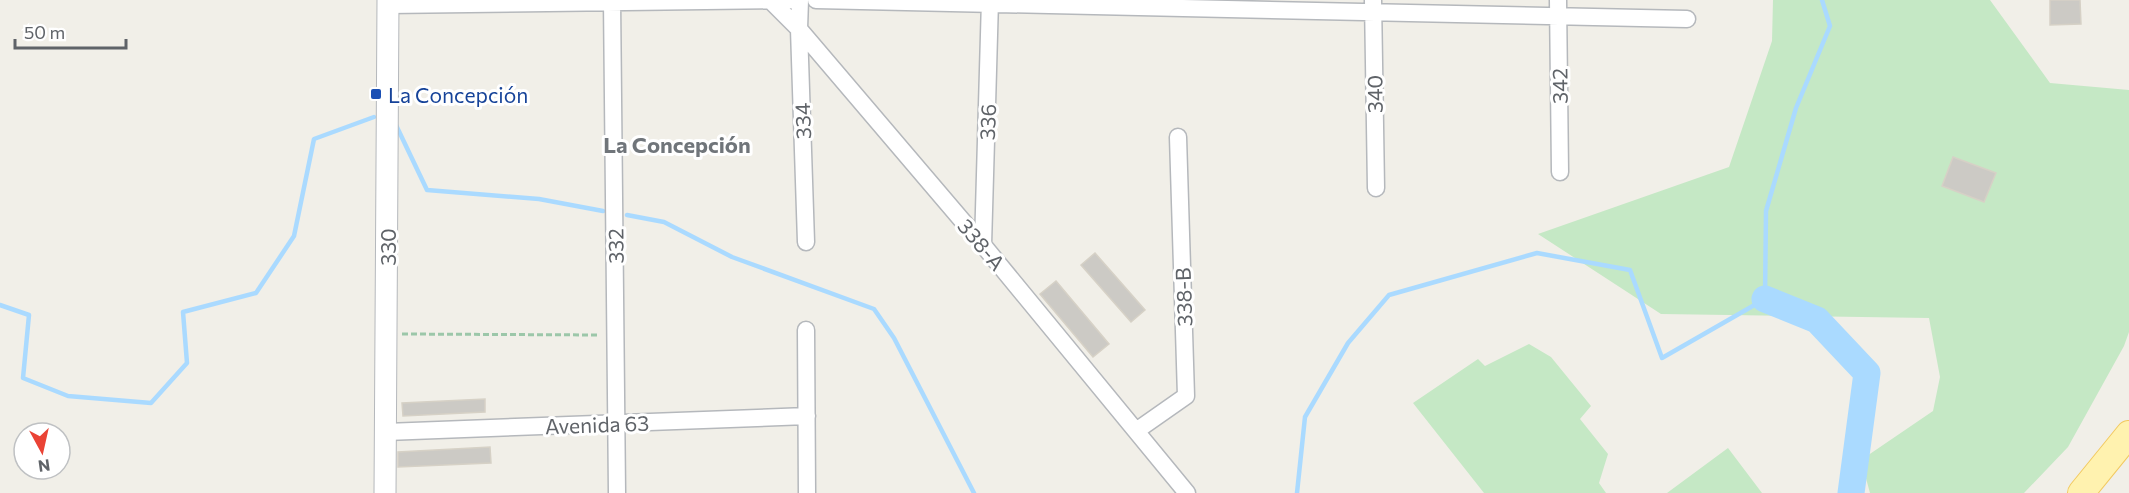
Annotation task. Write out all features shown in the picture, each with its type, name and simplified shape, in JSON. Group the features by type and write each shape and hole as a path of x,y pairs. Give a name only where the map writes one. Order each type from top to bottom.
{"main road":[{"path":"2081,493 2129,434"}],"street":[{"path":"388,3 793,0"},
{"name":"334","path":"800,0 806,242"},
{"path":"816,0 1558,8 1687,19"},
{"name":"332","path":"612,1 617,493"},
{"name":"338-A","path":"771,1 799,29 983,245 1186,493"},
{"name":"336","path":"983,245 990,2"},
{"name":"330","path":"385,493 388,3"},
{"name":"340","path":"1373,6 1376,188"},
{"name":"342","path":"1558,8 1560,172"},
{"name":"338-B","path":"1136,431 1186,396 1178,137"},
{"path":"806,330 807,493"},
{"name":"Avenida 63","path":"386,432 807,416"}],"path":[{"path":"387,333 616,335"}],"green space":[{"path":"1773,0 1990,0 2050,83 2129,90 2129,332 2124,346 2068,447 2024,493 1870,493 1861,460 1933,411 1940,377 1929,318 1661,314 1538,234 1729,167 1772,41"},
{"path":"1529,344 1551,357 1591,406 1580,419 1608,454 1599,483 1606,493 1484,493 1413,403 1478,359 1485,366"},
{"path":"1728,448 1762,493 1667,493"}],"building":[{"path":"2050,0 2080,0 2081,24 2050,25"},
{"path":"1953,157 1996,173 1984,202 1942,186"},
{"path":"1095,253 1145,310 1131,322 1081,265"},
{"path":"1056,281 1109,344 1093,357 1040,294"},
{"path":"485,399 485,412 403,416 402,403"},
{"path":"490,447 491,463 398,467 398,452"}],"waterway":[{"path":"1297,493 1305,417 1348,343 1389,295 1537,253 1630,270 1662,358 1765,299 1766,211 1796,108 1830,26 1822,0"},
{"path":"0,305 29,315 23,378 68,396 151,403 187,363 183,312 256,293 294,236 314,139 374,117"},
{"path":"395,123 427,190 539,199 603,211"},
{"path":"627,215 664,222 732,257 874,309 894,338 974,493"},
{"path":"1765,299 1817,320 1867,373 1851,493"}],"place":[{"name":"La Concepción","path":"376,94"}],"district":[{"name":"La Concepción","path":"677,144"}]}
